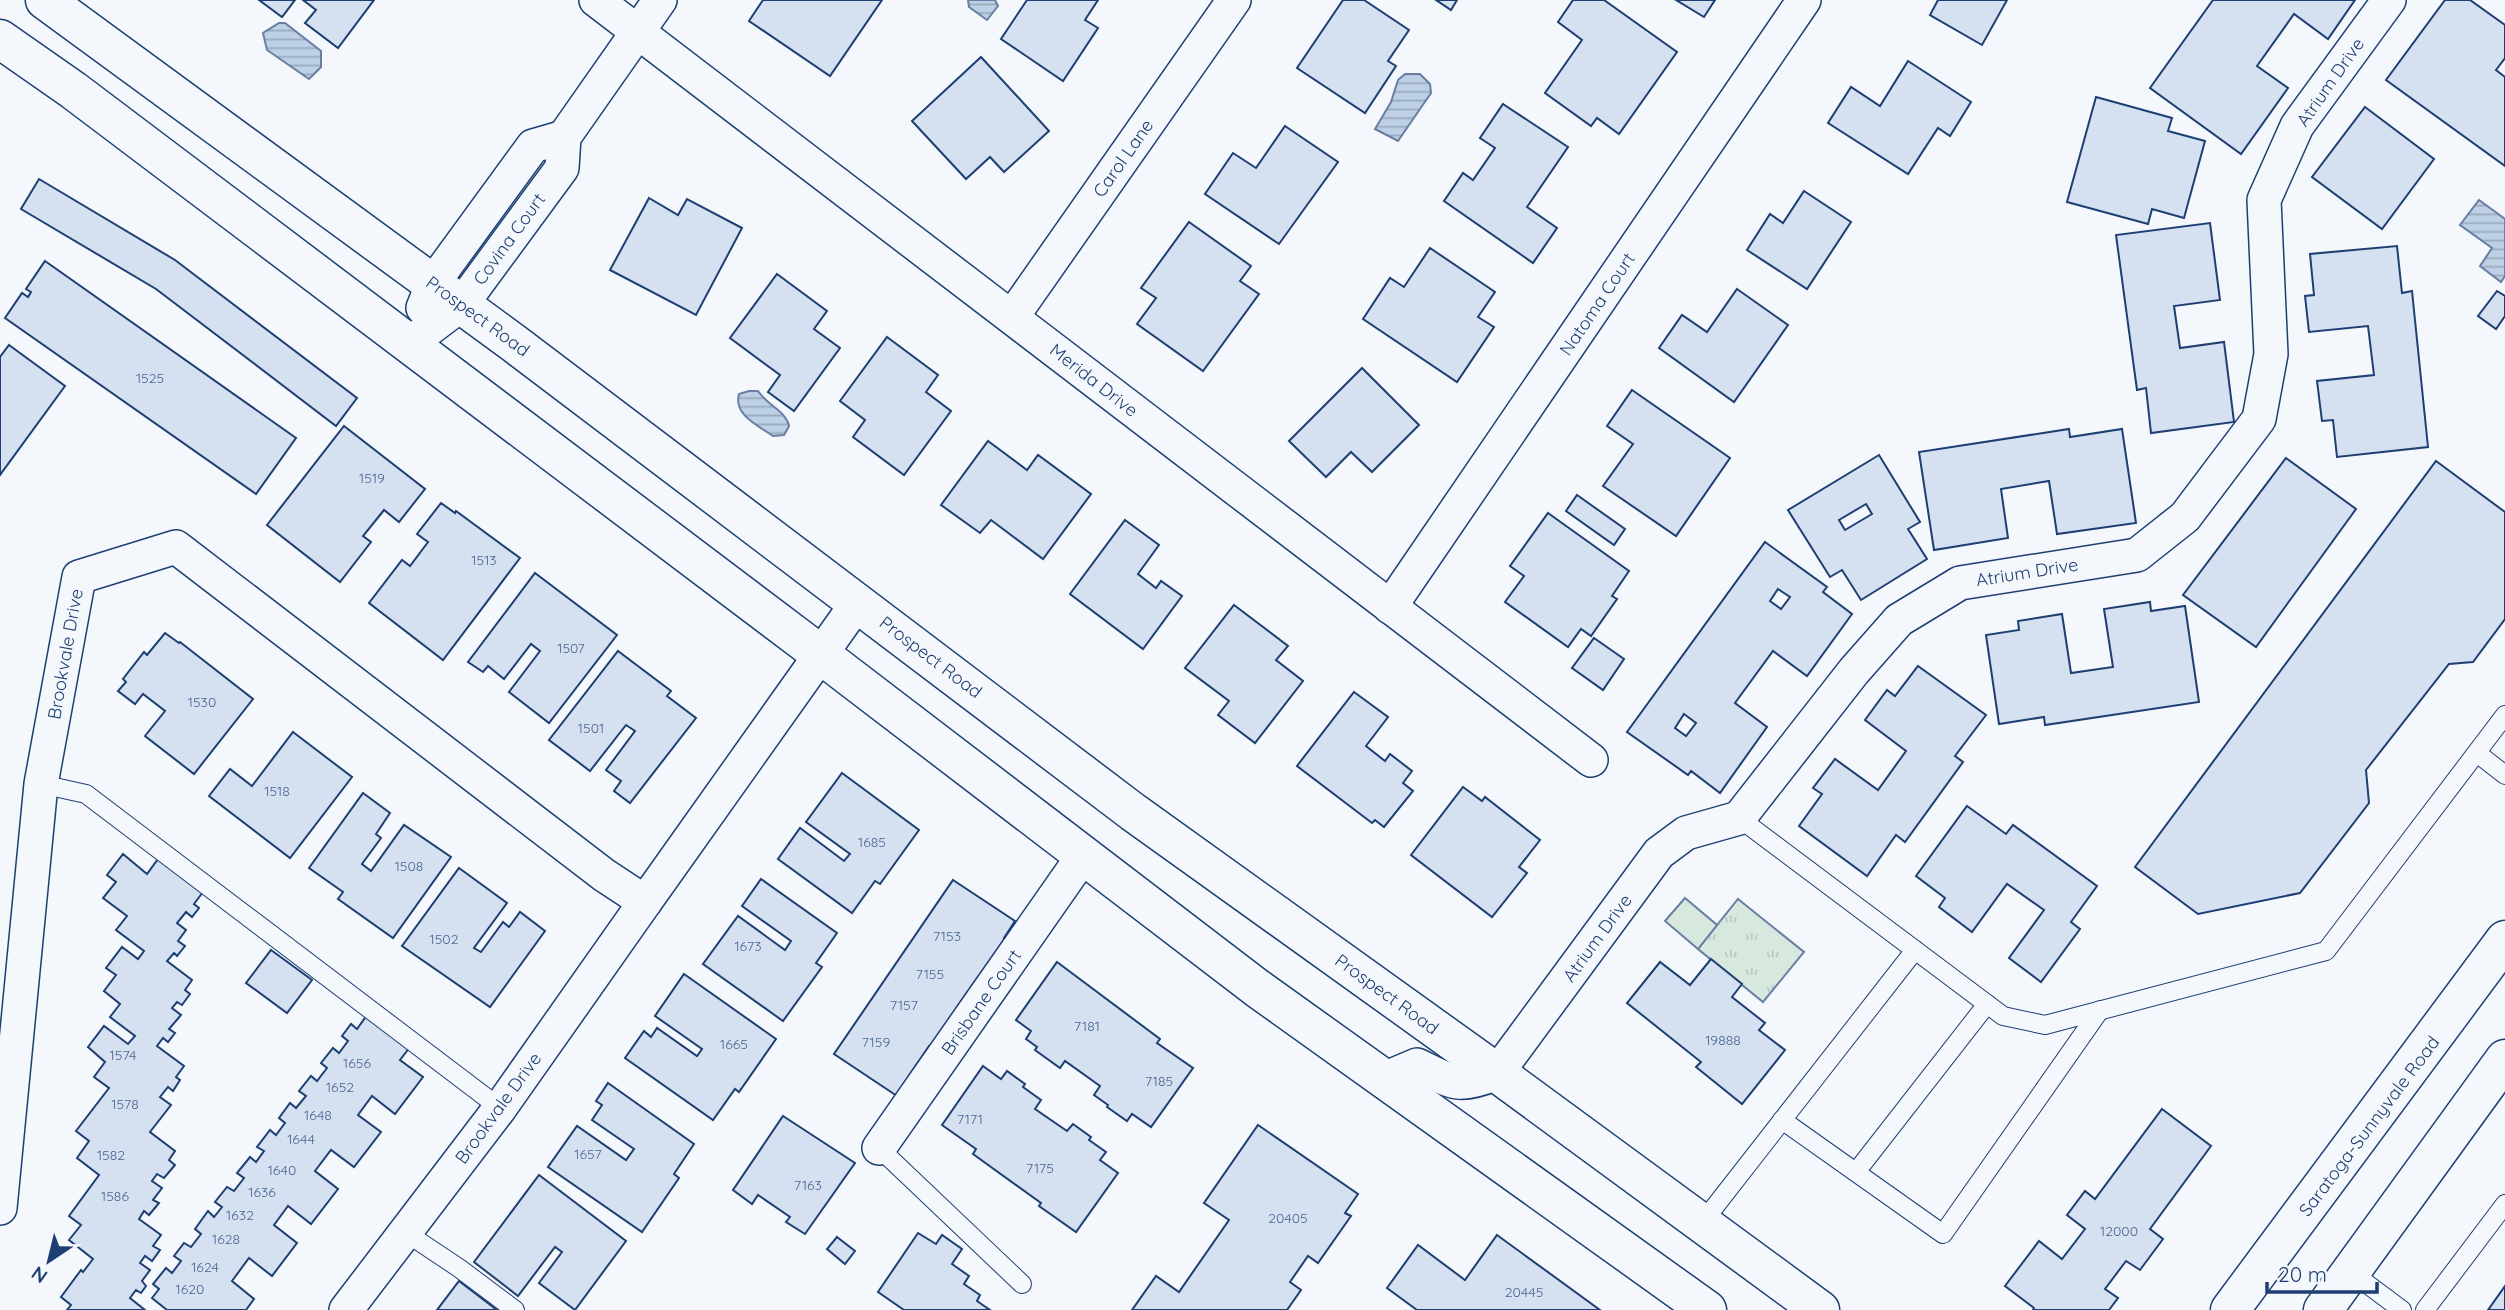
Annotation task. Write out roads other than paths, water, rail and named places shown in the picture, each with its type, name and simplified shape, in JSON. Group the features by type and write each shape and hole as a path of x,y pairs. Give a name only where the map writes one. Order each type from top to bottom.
{"main road":[{"name":"Prospect Road","path":"45,0 447,294 858,601 1133,812 1497,1073 1820,1310"},
{"path":"0,39 73,90 1257,988 1707,1310"},
{"name":"Saratoga-Sunnyvale Road","path":"2231,1310 2505,940"},
{"path":"2323,1310 2505,1059"}],"street":[{"name":"Merida Drive","path":"596,0 1591,760"},
{"name":"Covina Court","path":"409,344 447,294 562,168 564,137 660,0"},
{"name":"Carol Lane","path":"1012,317 1234,0"},
{"name":"Natoma Court","path":"1390,607 1804,0"},
{"name":"Atrium Drive","path":"1497,1073 1659,853 1686,833 1739,818 1854,671 1899,620 1960,583 2137,555 2185,517 2259,419 2271,354 2263,200 2297,126 2389,0"},
{"name":"Brookvale Drive","path":"0,1208 41,784 79,578 176,547 582,858 645,902"},
{"name":"Brookvale Drive","path":"346,1310 500,1108 858,601"},
{"name":"Brisbane Court","path":"879,1148 1083,856"},
{"path":"1384,1079 1417,1065 1451,1082 1471,1083 1497,1073"}],"lane":[{"path":"1739,818 2003,1016 2045,1024 2326,951 2505,715"},
{"path":"2477,753 2505,775"},
{"path":"41,784 86,794 500,1108"},
{"path":"1702,1223 1915,950"},
{"path":"1856,1172 1987,1004"},
{"path":"1782,1119 1943,1234 2100,1010"},
{"path":"879,1148 1022,1284"},
{"path":"2426,1310 2505,1204"},
{"path":"405,1232 515,1310"},
{"path":"2351,1272 2402,1310"}],"water":[{"path":"968,0 995,0 998,6 987,20 969,7"},
{"path":"279,23 285,23 321,51 321,67 309,79 267,50 263,33"},
{"path":"1405,74 1420,74 1430,84 1431,93 1398,141 1375,129 1391,102 1398,80"},
{"path":"2479,200 2505,219 2505,276 2501,282 2480,266 2492,248 2460,225"},
{"path":"758,391 784,416 789,426 784,435 773,436 743,414 738,401 739,394"}]}
